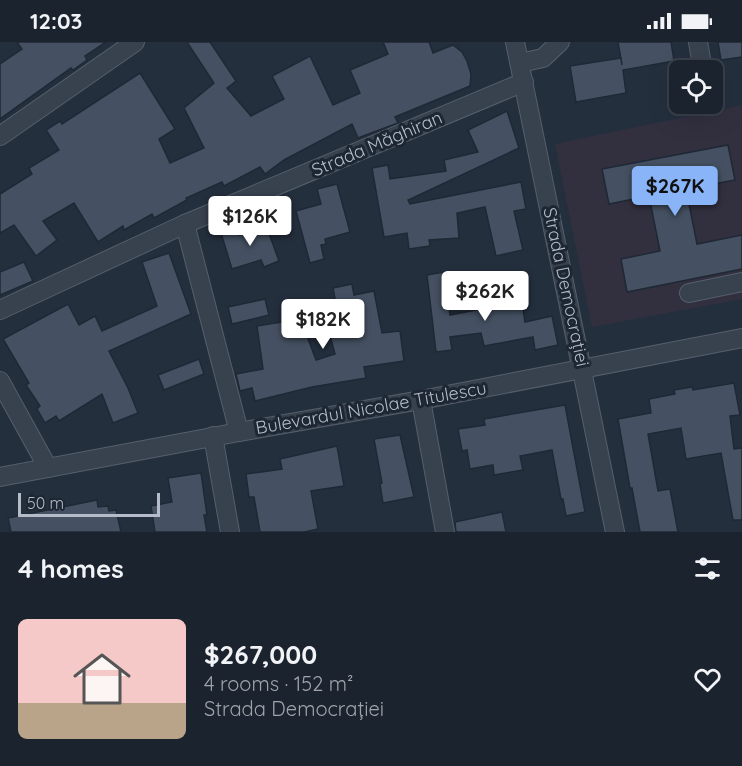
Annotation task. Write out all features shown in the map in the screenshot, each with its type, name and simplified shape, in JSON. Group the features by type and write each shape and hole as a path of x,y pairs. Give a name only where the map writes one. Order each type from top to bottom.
{"street":[{"path":"0,136 135,42"},
{"name":"Strada Democrației","path":"515,42 615,532"},
{"path":"520,63 543,58 560,42"},
{"path":"698,42 701,60"},
{"name":"Strada Măghiran","path":"0,310 185,224 524,82"},
{"path":"185,224 239,432"},
{"path":"689,293 742,282"},
{"name":"Bulevardul Nicolae Titulescu","path":"0,477 213,436 421,400 742,338"},
{"path":"0,381 48,468"},
{"path":"421,400 445,532"},
{"path":"213,436 230,532"}],"shaded area":[{"path":"742,105 742,299 592,327 555,144 699,114 723,114 723,109"}],"building":[{"path":"17,42 106,42 85,56 87,60 73,70 71,68 0,119 0,64 22,49"},
{"path":"187,42 210,42 236,81 227,88 251,116 284,99 272,76 310,56 333,105 360,93 350,70 388,54 383,42 429,42 433,53 453,45 462,52 467,61 471,74 470,86 395,117 398,123 358,138 352,124 284,160 265,174 260,167 224,186 222,182 186,198 187,200 154,218 152,214 124,230 123,226 98,242 74,203 43,221 57,240 36,256 14,225 0,233 0,194 32,174 29,168 59,150 46,130 60,121 62,124 140,73 175,129 159,139 170,163 204,148 184,108 214,83"},
{"path":"618,42 671,42 674,60 623,70 626,93 576,102 570,66 621,58"},
{"path":"718,42 742,42 742,57 721,60"},
{"path":"507,111 519,148 408,200 410,204 521,182 526,209 514,211 523,250 496,256 485,207 457,213 459,238 429,240 430,246 409,249 407,233 384,237 372,168 388,165 390,179 446,171 444,160 478,152 468,130"},
{"path":"728,145 735,180 686,189 697,244 742,235 742,269 627,292 621,259 660,251 649,196 609,204 602,169"},
{"path":"337,184 350,232 325,239 326,244 321,245 324,259 310,263 296,211 321,204 317,189"},
{"path":"266,225 279,261 264,267 261,260 232,269 221,233 237,228 239,235"},
{"path":"169,253 191,314 109,351 138,413 113,423 102,394 59,421 56,416 45,423 37,409 40,406 26,385 29,383 3,339 68,304 79,325 95,316 102,331 157,306 142,262"},
{"path":"24,262 33,281 0,295 0,272"},
{"path":"444,272 450,315 522,301 525,322 552,316 558,345 535,350 533,337 484,346 481,333 450,337 452,350 436,352 427,275"},
{"path":"352,284 354,295 374,291 382,333 400,331 404,361 364,367 366,378 312,387 255,401 252,388 240,391 236,374 263,369 257,326 300,319 303,337 307,336 316,360 335,354 329,332 341,330 333,288"},
{"path":"265,299 269,315 232,324 228,307"},
{"path":"199,359 204,374 164,390 158,375"},
{"path":"734,383 740,415 730,416 734,449 742,448 742,520 733,520 721,453 686,459 681,428 648,434 658,491 670,489 678,532 640,532 618,419 651,413 649,399 675,394 674,390 692,387 693,390"},
{"path":"565,405 585,512 566,516 552,450 520,456 523,470 494,475 493,465 470,469 467,450 462,451 458,429 485,425 484,419"},
{"path":"400,435 414,497 383,503 374,439"},
{"path":"337,446 344,486 311,491 318,529 304,532 260,532 254,497 249,497 246,474 282,469 280,459"},
{"path":"201,473 207,532 155,532 151,506 172,502 168,478"},
{"path":"97,500 98,507 108,506 109,511 116,510 121,532 11,532 8,518"},
{"path":"502,512 506,532 456,532 455,522"}]}
